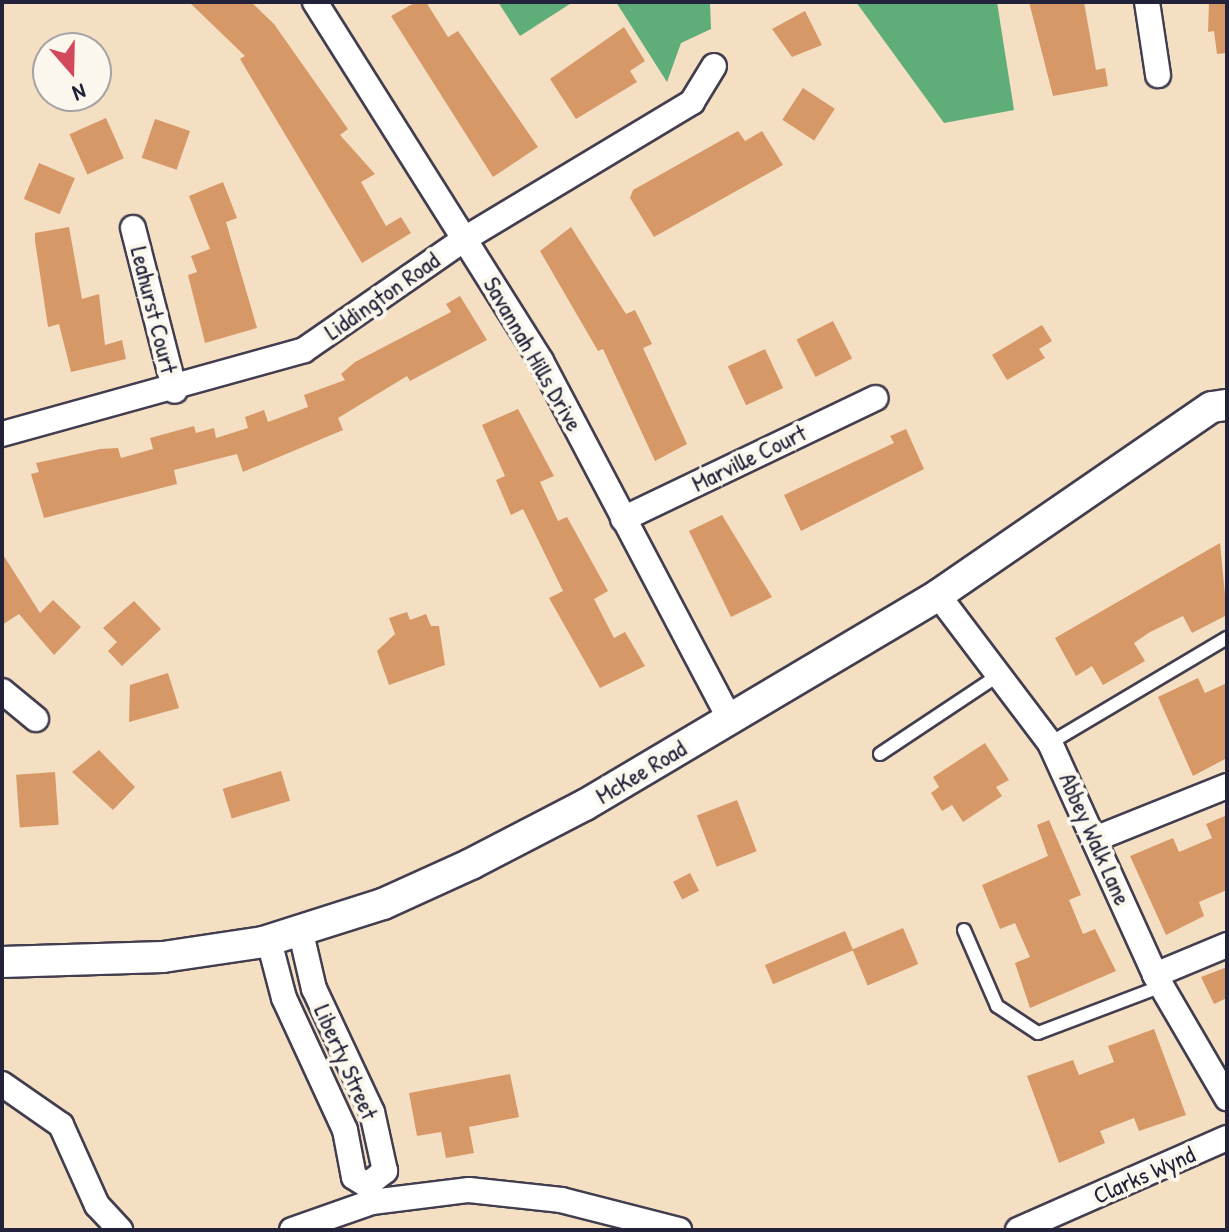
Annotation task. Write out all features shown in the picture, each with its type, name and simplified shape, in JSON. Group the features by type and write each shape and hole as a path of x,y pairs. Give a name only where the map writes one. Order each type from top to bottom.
{"street":[{"name":"Savannah Hills Drive","path":"315,2 466,238 623,519 729,718"},
{"path":"1147,2 1158,75"},
{"name":"Liddington Road","path":"2,434 175,391 304,350 466,238 692,102 714,66"},
{"name":"Leahurst Court","path":"133,228 175,391"},
{"name":"Marville Court","path":"623,519 875,398"},
{"name":"McKee Road","path":"2,962 163,957 269,941 301,933 485,857 938,595 1222,398"},
{"name":"Abbey Walk Lane","path":"938,595 1050,743 1159,981 1227,1098"},
{"path":"2,691 36,719"},
{"path":"1095,839 1227,786"},
{"name":"Liberty Street","path":"269,941 284,998 345,1130 354,1177 370,1194 385,1171 356,1075 314,989 301,933"},
{"path":"1159,981 1227,945"},
{"path":"325,1086 356,1075"},
{"path":"2,1084 61,1125 97,1205 120,1230"},
{"name":"Clarks Wynd","path":"1018,1230 1054,1223 1227,1138"},
{"path":"292,1230 370,1194 469,1190 606,1210 679,1230"}],"lane":[{"path":"1050,743 1227,638"},
{"path":"880,754 999,675"},
{"path":"964,930 997,1006 1038,1033 1159,981"}],"green space":[{"path":"498,2 573,2 520,36"},
{"path":"616,2 710,2 711,29 681,43 667,82"},
{"path":"856,2 997,2 1014,110 944,123"}],"building":[{"path":"189,2 251,2 274,24 348,129 340,135 375,174 361,182 386,226 401,217 411,233 362,263 240,59 245,56"},
{"path":"416,2 426,2 448,37 458,31 538,147 493,177 391,16"},
{"path":"1029,2 1084,2 1096,70 1105,68 1108,86 1053,96"},
{"path":"1209,2 1227,2 1227,53 1217,54 1214,31 1208,32"},
{"path":"805,11 822,45 792,57 772,29"},
{"path":"624,27 645,61 630,71 637,82 576,119 550,79"},
{"path":"803,88 835,109 814,141 782,120"},
{"path":"106,118 124,158 87,174 69,134"},
{"path":"155,119 190,131 177,170 142,158"},
{"path":"738,131 745,141 762,131 783,165 654,237 630,198 633,190"},
{"path":"39,163 75,178 60,214 24,199"},
{"path":"223,182 237,218 226,222 257,328 205,343 188,275 197,272 191,256 210,249 189,196"},
{"path":"69,227 82,299 99,294 105,345 122,340 126,359 71,372 59,324 48,327 35,241 35,233"},
{"path":"571,227 626,314 635,310 652,344 643,348 687,444 655,461 603,349 598,351 540,251"},
{"path":"460,296 487,340 410,381 407,376 338,418 343,430 243,472 237,454 174,470 177,484 44,518 31,474 39,472 36,463 100,449 118,448 121,458 153,449 150,438 194,426 196,433 214,428 216,438 248,428 245,417 264,410 268,422 308,407 304,395 345,380 341,374 355,362 451,312 446,304"},
{"path":"833,321 852,358 816,377 796,340"},
{"path":"1042,325 1052,341 1039,349 1045,358 1007,380 992,355"},
{"path":"765,349 783,388 746,405 728,366"},
{"path":"518,409 554,476 540,482 558,521 567,517 608,591 594,599 614,638 625,632 645,666 600,688 549,598 563,591 523,509 511,515 496,480 505,476 482,425"},
{"path":"906,429 924,469 801,531 784,495 894,443 890,436"},
{"path":"722,515 772,597 731,617 689,531"},
{"path":"1220,543 1227,615 1192,633 1183,616 1150,632 1134,643 1145,661 1103,685 1092,666 1076,676 1055,638"},
{"path":"2,553 40,613 53,600 81,627 54,655 19,614 2,625"},
{"path":"134,601 161,629 122,666 108,651 117,642 103,628"},
{"path":"407,612 410,620 426,614 431,626 439,626 445,665 389,685 377,651 395,634 389,618"},
{"path":"168,673 179,708 129,722 130,685"},
{"path":"1198,678 1205,693 1227,683 1227,758 1193,776 1158,697"},
{"path":"985,743 1009,780 996,787 1002,796 963,822 952,805 942,811 931,793 939,787 933,777"},
{"path":"99,750 135,787 113,810 72,772"},
{"path":"281,771 290,801 232,818 223,789"},
{"path":"55,772 59,825 20,828 16,775"},
{"path":"737,800 757,851 717,867 697,815"},
{"path":"1227,815 1227,890 1199,902 1204,916 1166,935 1130,856 1173,838 1179,852 1212,838 1206,824"},
{"path":"1049,820 1081,895 1069,900 1083,934 1095,929 1116,971 1030,1008 1015,963 1030,957 1015,923 1000,929 982,885 1048,856 1037,825"},
{"path":"690,873 699,891 682,899 673,882"},
{"path":"903,928 918,964 868,985 852,949"},
{"path":"845,931 853,950 773,984 765,965"},
{"path":"1227,967 1227,998 1214,1004 1201,977"},
{"path":"1154,1029 1186,1115 1139,1131 1134,1118 1100,1131 1105,1143 1059,1163 1027,1076 1073,1060 1079,1075 1114,1062 1108,1046"},
{"path":"510,1074 519,1117 469,1127 474,1153 446,1158 441,1132 417,1136 409,1093"}]}
